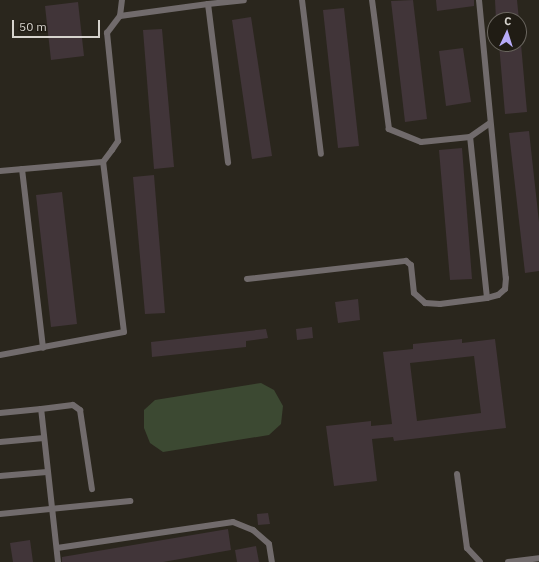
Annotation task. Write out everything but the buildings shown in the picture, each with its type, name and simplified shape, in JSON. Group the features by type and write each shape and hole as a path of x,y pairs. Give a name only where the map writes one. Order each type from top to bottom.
{"lane":[{"path":"0,355 124,332 103,162 118,141 107,33 120,16 122,0"},
{"path":"120,16 244,0"},
{"path":"302,0 321,154"},
{"path":"372,0 389,129 421,142 470,137 490,123"},
{"path":"248,279 406,261 411,265 414,293 425,303 440,304 487,298 498,295 505,289 506,278 479,0"},
{"path":"208,4 228,163"},
{"path":"470,137 487,298"},
{"path":"0,171 103,162"},
{"path":"22,169 43,348"},
{"path":"0,413 73,405 80,410 92,489"},
{"path":"41,409 50,508 58,562"},
{"path":"0,442 44,438"},
{"path":"0,476 47,472"},
{"path":"457,474 467,548 480,562"},
{"path":"0,514 130,501"},
{"path":"57,548 234,522 253,530 269,544 272,562"},
{"path":"508,562 539,558"}],"green space":[{"path":"261,383 274,390 283,406 281,424 269,435 163,452 150,443 144,428 144,410 155,400"}]}
